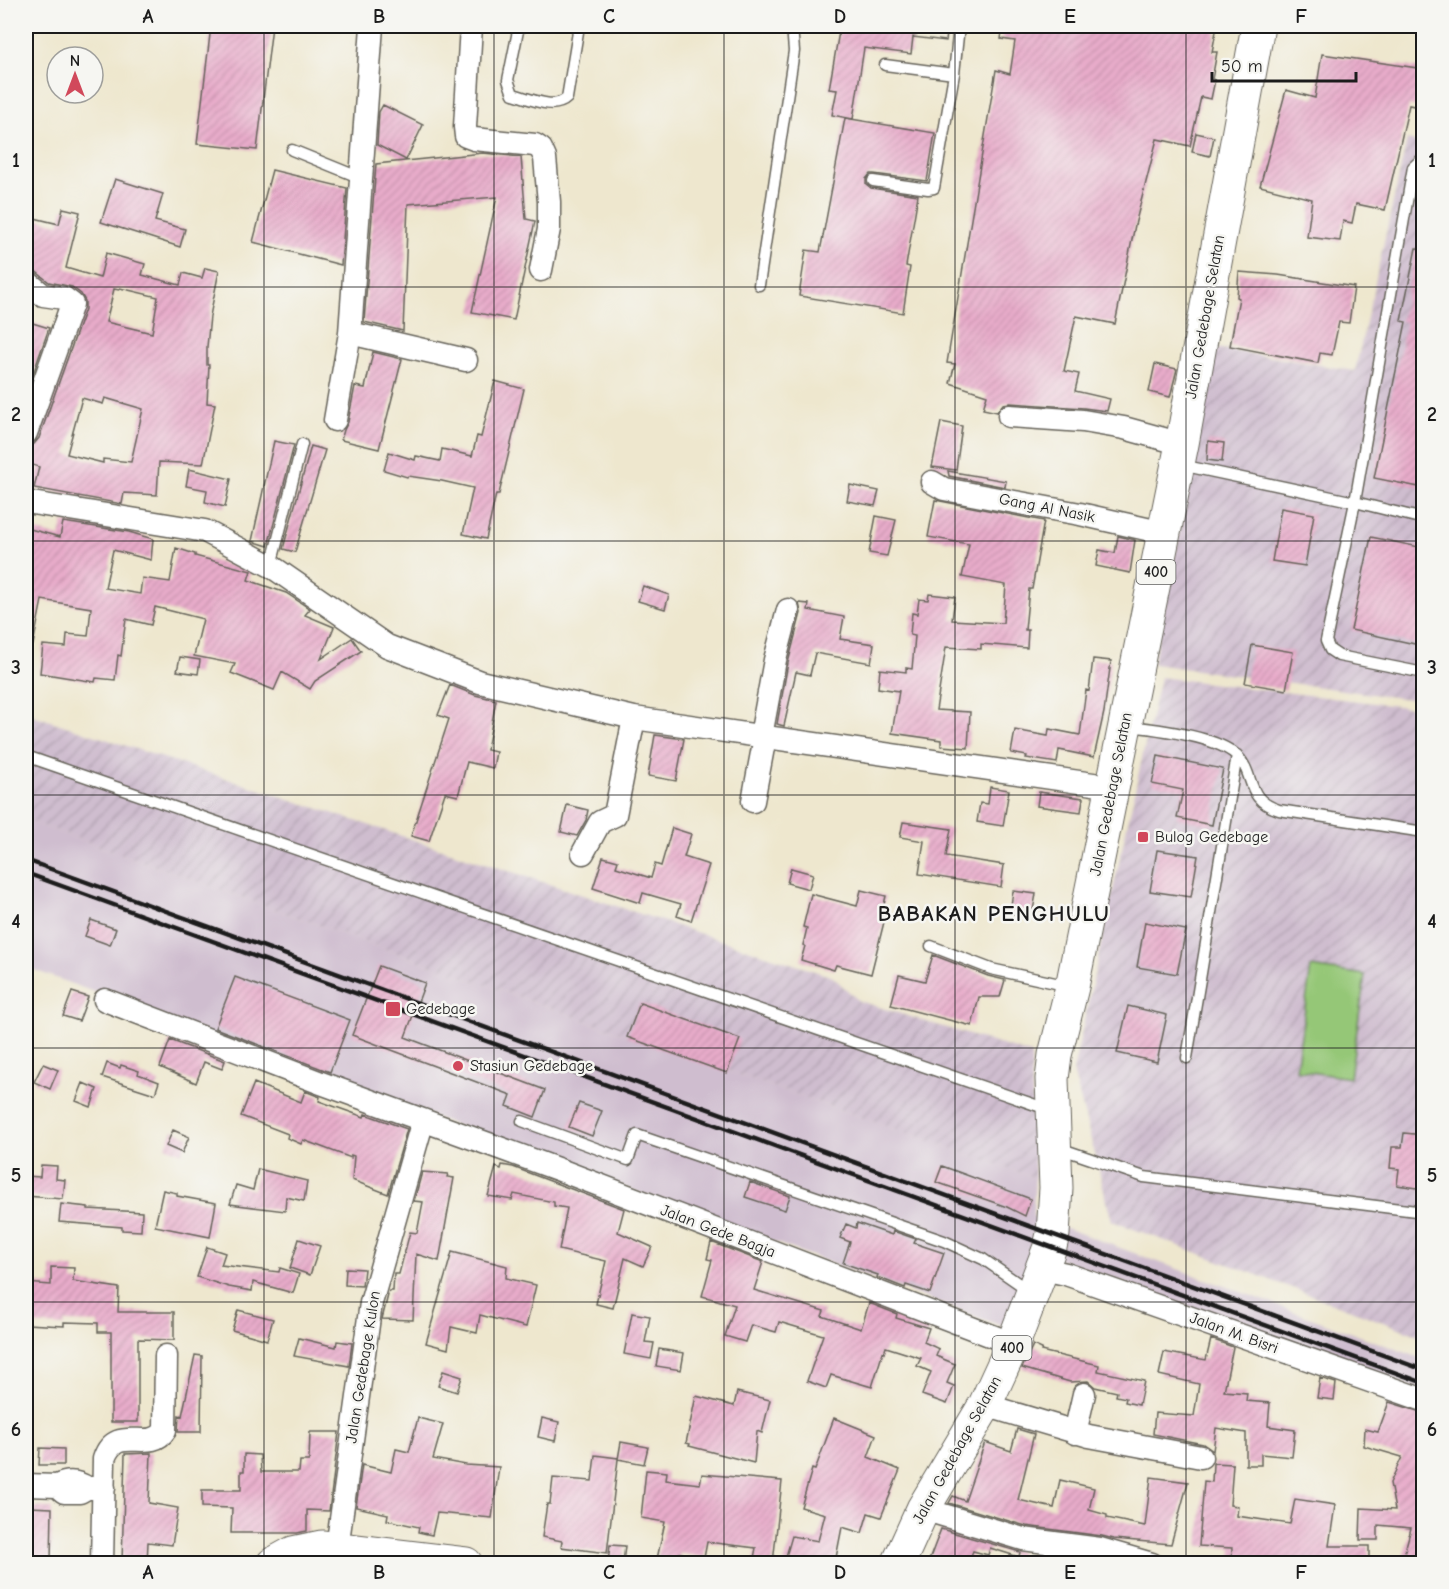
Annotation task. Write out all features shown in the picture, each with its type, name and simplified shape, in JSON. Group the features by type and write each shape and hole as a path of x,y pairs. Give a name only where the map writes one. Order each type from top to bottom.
{"main road":[{"name":"Jalan Gedebage Selatan","path":"898,1563 923,1509 985,1405 1013,1344 1038,1281 1053,1234 1056,1188 1064,1150 1053,1111 1052,1079 1055,1055 1072,987 1114,787 1180,454 1257,28"},
{"path":"273,1563 307,1549 337,1548 450,1562"}],"street":[{"path":"335,420 350,333 372,26"},
{"path":"471,26 466,136 474,140 525,143 541,149 549,202 549,229 541,270"},
{"path":"26,281 43,295 64,298 72,304 26,433"},
{"path":"350,333 466,360"},
{"path":"1009,416 1083,421 1124,428 1180,454"},
{"name":"Gang Al Nasik","path":"932,482 944,489 1080,514 1164,533"},
{"path":"26,502 205,531 271,566 387,646 480,682 634,718 1114,787"},
{"path":"753,801 775,660 788,610"},
{"path":"583,853 600,822 615,815 634,718"},
{"name":"Jalan Gede Bagja","path":"105,1000 1013,1344"},
{"name":"Jalan Gedebage Kulon","path":"337,1548 371,1303 423,1120"},
{"name":"Jalan M. Bisri","path":"1038,1281 1066,1274 1424,1400"},
{"path":"102,1563 95,1488 104,1459 111,1446 124,1439 159,1438 165,1430 166,1356"},
{"path":"1075,1433 1084,1394"},
{"path":"985,1405 1075,1433 1201,1456"},
{"path":"26,1485 57,1486 64,1492 80,1492 95,1488"},
{"path":"923,1509 1023,1539 1100,1549 1152,1563"}],"lane":[{"path":"519,26 508,80 509,88 513,94 555,105 567,98 579,26"},
{"path":"759,285 794,51 792,26"},
{"path":"873,182 934,188 954,74 959,26"},
{"path":"885,65 954,74"},
{"path":"292,150 361,178"},
{"path":"1424,157 1413,166 1355,502 1326,641 1330,650 1339,656 1424,673"},
{"path":"271,566 302,444"},
{"path":"1180,454 1424,519"},
{"path":"1125,725 1160,729 1221,744 1237,755 1257,799 1267,806 1279,810 1424,832"},
{"path":"1187,1058 1237,755"},
{"path":"26,756 1053,1111"},
{"path":"931,946 991,969 1072,987"},
{"path":"522,1121 628,1160 637,1135 954,1245 1038,1281"},
{"path":"1064,1150 1144,1177 1424,1212"}],"shaded area":[{"path":"1407,140 1423,144 1423,701 1153,664 1216,348 1355,371"},
{"path":"1160,677 1423,709 1423,1337 1112,1221 1073,1071"},
{"path":"26,713 833,977 859,1001 1031,1054 1035,1178 597,1025 26,820"},
{"path":"26,820 597,1025 1035,1178 1033,1216 1423,1359 1423,1392 1038,1252 1007,1328 26,967"}],"green space":[{"path":"1311,967 1365,975 1350,1078 1296,1070"}],"building":[{"path":"211,26 272,26 257,150 197,144"},
{"path":"840,26 948,26 946,41 913,37 911,54 864,48 853,119 832,115 837,90 829,89"},
{"path":"1003,26 1217,26 1212,52 1217,52 1211,99 1201,97 1190,146 1157,139 1135,225 1115,324 1076,316 1064,371 1079,374 1075,391 1110,399 1107,411 1010,403 1003,404 997,412 983,409 987,395 950,383 955,364 947,363 996,70 1010,74 1015,41 1001,39"},
{"path":"1322,54 1424,69 1424,108 1409,105 1385,210 1356,204 1352,223 1343,221 1340,241 1307,237 1312,199 1260,186 1286,90 1315,98"},
{"path":"383,105 423,125 406,160 377,145 379,112"},
{"path":"845,118 935,133 927,181 874,174 870,174 866,179 866,184 871,188 918,195 906,266 910,267 903,313 799,296 806,250 820,252"},
{"path":"1196,133 1214,137 1210,156 1192,152"},
{"path":"483,153 521,157 526,219 535,221 514,320 472,312 497,197 408,204 403,331 364,322 376,164"},
{"path":"272,170 347,188 341,265 253,242"},
{"path":"115,179 163,194 155,221 185,229 180,247 101,222"},
{"path":"63,208 80,212 66,268 100,278 106,253 145,264 142,275 180,285 183,273 202,278 205,268 219,271 210,316 207,347 207,365 209,365 207,403 215,404 203,464 159,462 157,495 124,493 122,504 34,488 39,467 26,463 26,446 34,444 39,438 85,309 85,301 81,294 72,287 49,282 34,270 26,268 26,216 59,224","holes":["120,288 158,297 152,333 106,322 114,289 119,290","82,398 103,404 105,398 143,409 131,462 103,459 103,463 67,454"]},
{"path":"1416,248 1424,249 1424,488 1374,478 1406,322 1401,321"},
{"path":"1239,272 1278,275 1354,287 1349,323 1339,322 1332,355 1320,353 1318,363 1230,346 1239,298 1237,297"},
{"path":"26,321 49,328 26,394"},
{"path":"373,352 402,359 379,449 341,440 348,422 355,386 365,388"},
{"path":"1155,364 1177,369 1170,397 1149,392"},
{"path":"495,381 524,389 486,539 463,534 473,488 442,481 407,477 384,470 389,452 415,460 416,456 440,461 442,449 472,456 477,436 481,437"},
{"path":"941,422 962,426 956,470 932,467"},
{"path":"274,441 294,445 268,546 252,541"},
{"path":"1208,441 1224,443 1222,462 1207,460"},
{"path":"311,446 325,450 295,552 283,549"},
{"path":"189,469 231,479 225,507 205,502 207,490 186,486"},
{"path":"948,471 1006,481 1005,487 949,476"},
{"path":"850,485 879,491 875,506 847,501"},
{"path":"935,500 1044,521 1032,589 1029,589 1025,630 1028,630 1027,648 981,644 981,649 946,647 936,710 970,712 968,748 941,746 941,740 892,733 899,691 878,688 880,669 906,672 906,668 912,669 915,636 910,635 912,613 917,614 919,599 928,600 929,594 955,597 952,620 1003,623 1006,585 962,577 969,544 928,537"},
{"path":"1281,508 1314,514 1305,566 1272,561"},
{"path":"876,516 896,520 887,556 869,553"},
{"path":"63,522 129,532 153,539 151,560 113,550 105,588 140,594 142,578 170,582 176,548 195,554 195,556 251,571 248,580 286,593 310,609 305,615 334,627 321,659 352,638 361,651 315,681 310,689 282,672 274,690 231,673 235,664 194,656 203,619 155,607 151,625 126,619 115,680 96,678 95,682 40,673 43,645 66,647 67,634 88,636 91,608 42,600 33,645 26,644 26,528 60,537"},
{"path":"1118,536 1135,540 1130,573 1096,566 1099,550 1115,553"},
{"path":"1371,537 1424,548 1424,646 1351,630"},
{"path":"643,586 669,595 665,609 638,601"},
{"path":"799,603 809,604 808,610 844,617 840,639 874,644 871,663 815,653 810,675 796,672 784,726 777,724 788,663 801,613"},
{"path":"1252,645 1293,652 1286,690 1245,683"},
{"path":"180,657 200,660 198,674 177,671"},
{"path":"1093,659 1111,661 1104,712 1094,757 1059,750 1057,763 1011,753 1015,730 1048,736 1049,729 1080,735"},
{"path":"450,685 496,700 487,750 496,752 493,768 467,762 458,796 445,793 429,841 411,836 449,719 438,715"},
{"path":"655,735 684,739 676,781 648,776"},
{"path":"1158,756 1223,769 1212,825 1177,818 1183,790 1152,784"},
{"path":"990,787 1009,790 1003,826 977,822 980,803 988,804"},
{"path":"1039,792 1083,798 1081,812 1037,806"},
{"path":"567,805 588,810 586,820 577,836 561,832"},
{"path":"903,822 951,829 946,856 1004,865 1001,887 919,874 924,841 900,837"},
{"path":"672,828 691,834 684,857 709,865 691,921 677,916 681,904 643,893 640,903 593,888 603,857 618,861 616,867 651,878 655,864 661,866"},
{"path":"1157,850 1198,856 1191,897 1150,891"},
{"path":"791,868 813,874 809,889 787,883"},
{"path":"861,890 886,896 881,917 885,918 871,974 836,965 834,970 801,960 807,928 803,927 811,894 857,906"},
{"path":"1013,891 1036,894 1032,916 1010,913"},
{"path":"91,920 116,929 110,945 85,936"},
{"path":"1145,922 1186,930 1177,974 1137,967"},
{"path":"933,955 1005,980 1000,997 979,997 972,1026 891,1005 899,975 925,981"},
{"name":"Stasiun Gedebage","path":"379,966 425,983 405,1037 545,1090 535,1117 507,1106 511,1095 352,1035"},
{"path":"235,977 350,1020 330,1072 215,1028"},
{"path":"72,992 88,997 79,1021 63,1016"},
{"path":"640,1003 740,1039 727,1073 627,1037"},
{"path":"1128,1006 1167,1015 1157,1062 1117,1053"},
{"path":"170,1040 225,1061 222,1069 204,1062 196,1083 160,1067"},
{"path":"107,1063 139,1071 138,1074 159,1082 155,1094 102,1077"},
{"path":"43,1064 58,1070 50,1089 34,1082"},
{"path":"83,1083 97,1089 91,1107 76,1101"},
{"path":"254,1083 301,1102 305,1091 320,1097 319,1101 407,1129 388,1194 352,1180 354,1156 351,1155 351,1158 303,1140 301,1144 287,1138 288,1134 241,1116"},
{"path":"579,1103 602,1111 592,1136 569,1127"},
{"path":"173,1130 189,1137 182,1153 166,1146"},
{"path":"1404,1133 1424,1135 1424,1189 1397,1185 1399,1169 1390,1168 1392,1147 1402,1147"},
{"path":"41,1165 57,1166 56,1179 65,1180 63,1199 26,1196 26,1176 40,1177"},
{"path":"502,1165 513,1167 624,1209 618,1232 652,1247 643,1266 625,1258 613,1308 596,1304 606,1261 559,1250 567,1208 554,1206 554,1202 514,1194 512,1200 488,1196 496,1167 501,1169"},
{"path":"942,1166 1031,1199 1025,1216 1007,1207 936,1182"},
{"path":"258,1169 307,1181 304,1201 286,1197 285,1211 230,1204 236,1185 253,1190"},
{"path":"422,1172 448,1174 447,1177 454,1178 439,1261 416,1254 413,1320 382,1319 389,1291 393,1291 394,1274 399,1274 410,1232 417,1233 423,1202 414,1201"},
{"path":"750,1182 790,1196 785,1210 745,1197"},
{"path":"163,1190 177,1193 177,1196 216,1203 210,1237 155,1226"},
{"path":"61,1204 88,1207 88,1209 142,1212 141,1231 122,1230 122,1227 59,1222"},
{"path":"857,1223 892,1235 893,1231 916,1239 914,1243 944,1253 930,1293 906,1285 905,1288 877,1277 878,1275 843,1263 850,1242 840,1238 846,1224 856,1228"},
{"path":"299,1239 320,1246 310,1275 290,1268"},
{"path":"711,1242 763,1262 754,1290 824,1311 822,1316 861,1329 869,1303 897,1314 896,1318 929,1328 924,1342 939,1349 936,1356 955,1364 947,1383 954,1386 947,1404 922,1395 931,1372 917,1366 921,1358 886,1347 872,1387 831,1375 826,1388 807,1381 823,1335 779,1322 776,1332 751,1325 745,1342 725,1336 735,1305 702,1296 712,1260 707,1259"},
{"path":"207,1247 225,1253 221,1265 279,1272 280,1268 299,1274 293,1293 253,1282 252,1291 197,1277"},
{"path":"452,1252 507,1266 506,1278 536,1285 526,1327 480,1315 477,1333 451,1327 448,1349 426,1343"},
{"path":"51,1267 74,1268 73,1281 119,1288 118,1312 174,1312 174,1340 138,1339 138,1422 111,1422 111,1332 98,1332 98,1323 64,1322 64,1326 26,1324 26,1283 51,1285"},
{"path":"346,1268 364,1269 362,1286 345,1285"},
{"path":"238,1310 273,1319 267,1340 232,1330"},
{"path":"632,1313 650,1316 645,1342 654,1343 651,1359 624,1354"},
{"path":"299,1338 336,1347 337,1341 352,1343 349,1366 294,1356"},
{"path":"1211,1339 1233,1347 1224,1391 1247,1393 1246,1401 1270,1403 1268,1426 1295,1430 1292,1457 1261,1454 1261,1465 1246,1465 1246,1433 1216,1428 1213,1451 1203,1444 1153,1434 1155,1413 1194,1416 1199,1384 1159,1375 1164,1352 1206,1360"},
{"path":"1033,1345 1042,1349 1041,1351 1099,1365 1098,1371 1144,1381 1139,1405 1125,1402 1126,1398 1116,1396 1117,1392 1095,1387 1088,1381 1070,1382 1022,1368"},
{"path":"659,1349 684,1353 681,1370 656,1366"},
{"path":"195,1355 202,1356 201,1432 178,1432 179,1415 182,1416"},
{"path":"443,1371 462,1377 457,1392 438,1386"},
{"path":"1320,1378 1336,1383 1334,1400 1317,1398"},
{"path":"737,1392 770,1400 762,1433 757,1431 754,1463 689,1446 690,1444 686,1443 696,1396 734,1406"},
{"path":"1389,1402 1424,1413 1424,1469 1414,1494 1424,1496 1424,1563 1403,1558 1411,1528 1378,1525 1378,1540 1360,1540 1361,1508 1395,1510 1390,1483 1402,1457 1364,1446 1365,1429 1378,1432"},
{"path":"418,1418 443,1424 433,1459 466,1465 499,1467 492,1518 437,1513 432,1535 418,1532 419,1527 387,1520 388,1514 356,1507 362,1465 391,1472 396,1449 409,1452"},
{"path":"542,1418 559,1422 555,1441 538,1437"},
{"path":"834,1418 876,1435 868,1457 900,1470 881,1517 868,1513 862,1533 842,1527 835,1563 784,1563 792,1536 818,1541 825,1514 801,1507 812,1469 815,1470"},
{"path":"1017,1429 1034,1434 1018,1500 1054,1508 1060,1480 1094,1488 1089,1510 1107,1515 1107,1518 1145,1526 1151,1477 1188,1482 1171,1544 1114,1539 1026,1526 949,1503 953,1496 965,1501 985,1442 1011,1451"},
{"path":"310,1432 339,1432 329,1511 307,1510 307,1531 231,1533 232,1508 202,1507 202,1490 241,1490 244,1454 260,1455 261,1472 299,1472 300,1461 309,1461"},
{"path":"621,1442 648,1447 644,1464 618,1459"},
{"path":"40,1448 64,1449 64,1465 39,1465"},
{"path":"151,1453 149,1503 178,1508 172,1545 148,1542 147,1563 122,1563 125,1454"},
{"path":"595,1455 618,1458 607,1553 561,1547 562,1541 542,1537 547,1504 550,1504 553,1478 592,1481"},
{"path":"1213,1463 1233,1464 1230,1505 1238,1506 1237,1516 1290,1524 1295,1499 1335,1505 1329,1546 1369,1546 1369,1563 1231,1563 1232,1548 1199,1546 1204,1481 1212,1482"},
{"path":"646,1470 667,1472 666,1480 700,1484 702,1474 782,1481 773,1563 753,1563 756,1548 707,1542 704,1558 680,1553 678,1563 657,1559 665,1522 641,1518"},
{"path":"29,1507 52,1508 51,1563 27,1563"},
{"path":"941,1529 1020,1552 1019,1557 990,1548 988,1555 973,1551 968,1563 928,1563"},
{"path":"610,1545 625,1546 623,1563 608,1563"}],"railway":[{"path":"26,860 1424,1370"},
{"path":"26,873 1424,1383"}],"place":[{"name":"Bulog Gedebage","path":"1143,837"},
{"name":"Gedebage","path":"393,1009"},
{"name":"Stasiun Gedebage","path":"458,1066"}],"district":[{"name":"BABAKAN PENGHULU","path":"994,914"}]}
